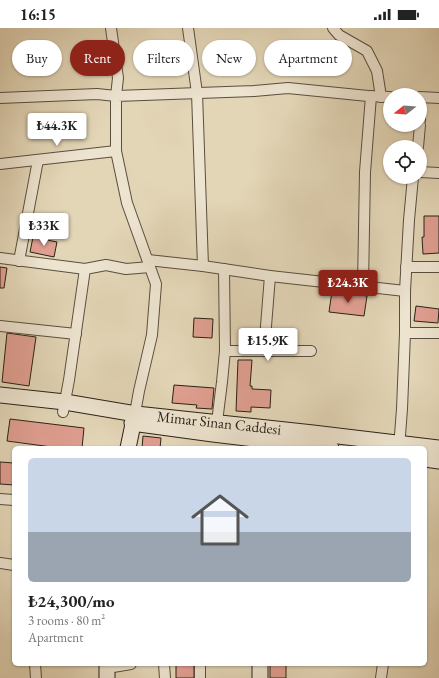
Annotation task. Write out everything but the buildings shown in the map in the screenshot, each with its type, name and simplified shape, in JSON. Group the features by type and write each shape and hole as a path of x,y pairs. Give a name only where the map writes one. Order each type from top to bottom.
{"main road":[{"name":"Mimar Sinan Caddesi","path":"0,395 214,435 313,446"},
{"name":"Mimar Sinan Caddesi","path":"0,405 64,407"},
{"path":"128,446 134,419"},
{"name":"Mimar Sinan Caddesi","path":"214,435 399,446"},
{"name":"Mimar Sinan Caddesi","path":"427,447 439,448"},
{"path":"427,459 439,461"},
{"path":"260,666 260,678"}],"street":[{"path":"111,28 118,78 116,96 116,151 127,202 156,284 152,335 134,419"},
{"path":"188,28 197,93 203,266"},
{"path":"333,28 339,35 367,51 377,71 381,97 365,172 363,286"},
{"path":"0,98 97,94 116,96 254,91 288,88 381,97"},
{"path":"427,97 439,98"},
{"path":"0,164 116,151"},
{"path":"19,261 38,160"},
{"path":"427,172 439,173"},
{"path":"399,446 405,333 406,267 413,184"},
{"path":"0,258 85,270 106,265 126,268 149,264 203,266 270,276 405,291"},
{"path":"406,267 439,267"},
{"path":"214,435 225,351 224,269"},
{"path":"64,407 85,270"},
{"path":"264,351 270,276"},
{"path":"0,326 76,334"},
{"path":"405,333 439,333"},
{"path":"225,351 311,351"},
{"path":"0,499 12,500"},
{"path":"0,564 12,565"},
{"path":"35,666 36,678"},
{"path":"107,670 123,666"},
{"path":"164,666 165,678"},
{"path":"200,666 200,678"},
{"path":"381,678 383,666"}]}
